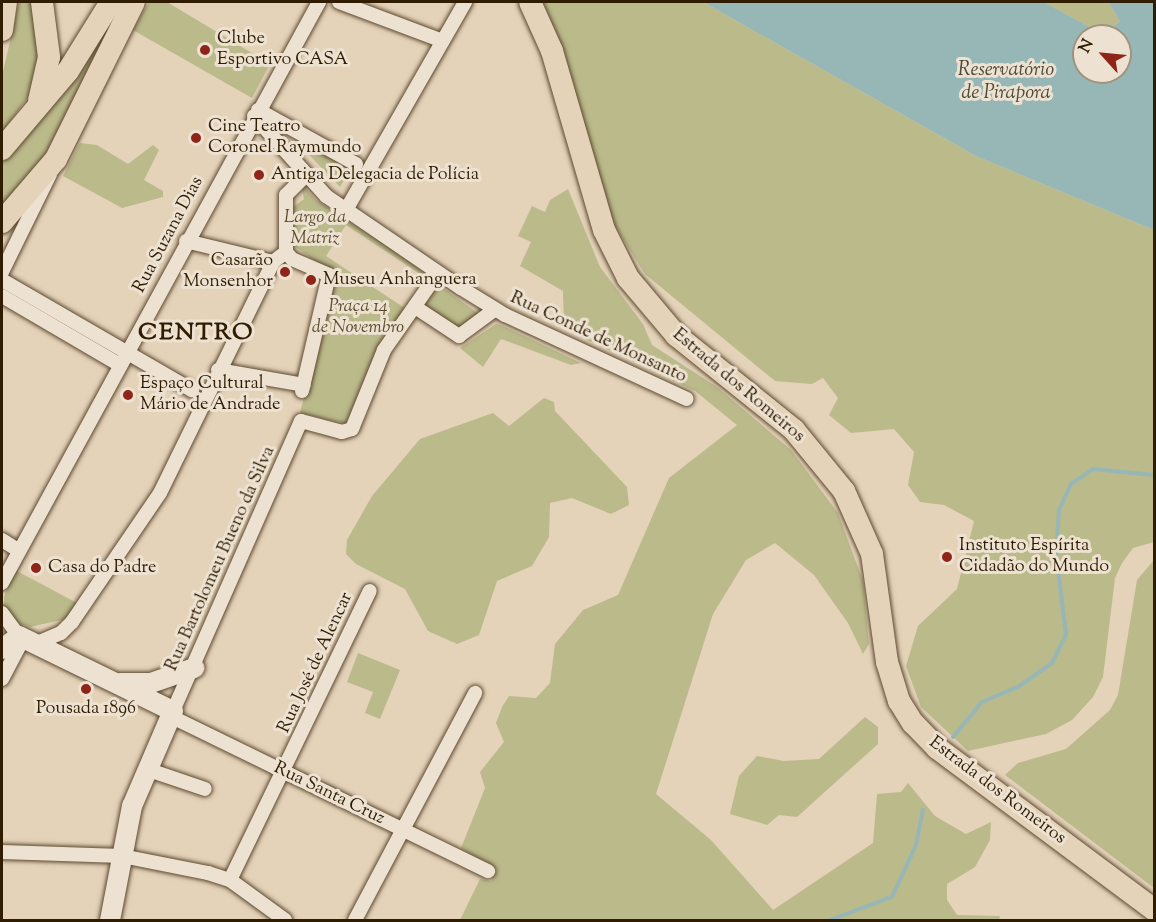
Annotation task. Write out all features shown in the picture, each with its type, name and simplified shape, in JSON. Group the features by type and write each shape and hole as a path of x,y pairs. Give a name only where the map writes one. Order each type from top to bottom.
{"main road":[{"path":"2,30 6,2"},
{"path":"36,111 49,57 42,2"},
{"path":"2,150 36,111 82,51 111,2"},
{"path":"4,215 56,159 134,2"},
{"name":"Estrada dos Romeiros","path":"530,2 552,51 604,230 628,278 670,329 794,430 844,491 872,554 887,662 899,701 913,723 943,753 1155,910"},
{"path":"2,650 26,640"},
{"name":"Rua Santa Cruz","path":"26,640 171,713"},
{"name":"Rua Santa Cruz","path":"114,683 151,683 194,668"},
{"path":"110,921 132,806 171,713"}],"street":[{"name":"Rua Suzana Dias","path":"2,583 186,241 319,2"},
{"path":"339,2 440,40"},
{"path":"256,113 306,175 346,210 440,40 465,2"},
{"path":"256,113 356,164"},
{"path":"2,272 56,159"},
{"path":"218,370 303,388 329,275 292,259 286,252 286,195 306,175"},
{"name":"Rua Conde de Monsanto","path":"346,210 494,309 687,399"},
{"path":"186,241 273,262"},
{"path":"2,679 26,640 61,633 85,606 160,493 218,370 273,262 286,252"},
{"path":"438,273 416,307 459,336 494,309"},
{"path":"2,280 123,359"},
{"path":"2,296 123,359 192,390"},
{"name":"Rua Bartolomeu Bueno da Silva","path":"171,713 194,668 301,421 342,432 352,429 384,350 416,307"},
{"path":"2,540 18,550"},
{"name":"Rua José de Alencar","path":"230,880 285,771 370,591"},
{"path":"2,613 26,640"},
{"path":"355,921 475,693"},
{"name":"Rua Santa Cruz","path":"171,713 488,872"},
{"path":"146,769 205,789"},
{"path":"2,852 122,856 230,880 285,921"}],"green space":[{"path":"19,2 31,2 43,48 33,90 2,132 2,76"},
{"path":"125,2 55,148 10,203 2,203 2,163 39,120"},
{"name":"Clube Esportivo CASA","path":"149,2 167,2 270,64 252,98 133,30"},
{"path":"543,2 703,2 976,156 1154,230 1154,542 1133,548 1115,578 1103,677 1093,697 1072,720 1046,734 968,751 921,707 906,666 918,626 957,589 974,521 944,505 920,502 908,485 914,452 894,429 851,433 829,415 838,398 823,378 812,384 775,381 645,274 610,218"},
{"path":"1044,2 1108,2 1120,21 1117,24 1084,24"},
{"path":"296,135 352,167 340,187 293,138"},
{"path":"80,143 97,145 128,164 153,145 159,150 144,180 163,191 163,197 122,208 63,176"},
{"name":"Praça 14 de Novembro","path":"301,183 316,200 431,275 375,353 349,422 343,423 300,413 334,274 291,244 290,209 304,199","holes":["346,225 426,278 406,309 326,256"]},
{"path":"568,189 600,267 643,324 652,345 717,387 791,450 838,513 863,581 869,644 863,654 848,623 814,575 775,543 746,560 713,614 656,794 711,840 773,910 873,843 877,794 901,792 908,783 935,816 966,834 991,822 990,840 975,867 947,884 947,900 957,915 1000,916 999,920 460,920 480,879 491,881 497,870 461,848 485,788 480,772 504,742 496,723 502,707 509,696 536,698 550,683 555,644 583,610 618,595 669,478 737,425 695,391 564,329 563,291 520,266 531,242 518,236 532,206 545,212 550,200"},
{"path":"436,283 479,314 458,331 420,306"},
{"path":"496,324 581,363 571,365 501,339 483,367 460,348"},
{"path":"544,398 554,402 555,411 627,487 629,505 611,514 572,498 550,503 549,537 532,566 497,581 479,635 457,644 428,631 405,589 356,564 346,554 347,540 372,496 420,439 493,413 509,426"},
{"path":"1154,560 1154,888 1005,775 1018,763 1066,749 1110,710 1118,695 1137,580"},
{"path":"15,570 77,603 66,619 30,627 15,622 4,607 4,597"},
{"path":"358,653 400,670 380,719 365,713 373,692 347,682"},
{"path":"865,717 878,727 878,744 797,817 779,815 767,825 730,814 739,776 757,756 784,761 819,759"}],"water":[{"name":"Reservatório de Pirapora","path":"703,2 1044,2 1084,24 1072,24 1072,84 1132,84 1132,24 1117,24 1120,21 1108,2 1154,2 1154,230 976,156"}],"waterway":[{"path":"953,737 982,702 1018,687 1052,663 1066,634 1056,554 1059,510 1071,484 1093,469 1154,475"},
{"path":"830,920 892,897 916,845 923,810"}],"place":[{"name":"Clube Esportivo CASA","path":"205,50"},
{"name":"Cine Teatro Coronel Raymundo","path":"196,138"},
{"name":"Antiga Delegacia de Polícia","path":"259,175"},
{"name":"Casarão Monsenhor","path":"285,272"},
{"name":"Museu Anhanguera","path":"311,280"},
{"name":"Espaço Cultural Mário de Andrade","path":"128,395"},
{"name":"Instituto Espírita Cidadão do Mundo","path":"947,557"},
{"name":"Casa do Padre","path":"36,568"},
{"name":"Pousada 1896","path":"86,689"}],"district":[{"name":"CENTRO","path":"196,334"}],"park label":[{"name":"Largo da Matriz","path":"315,229"}]}
